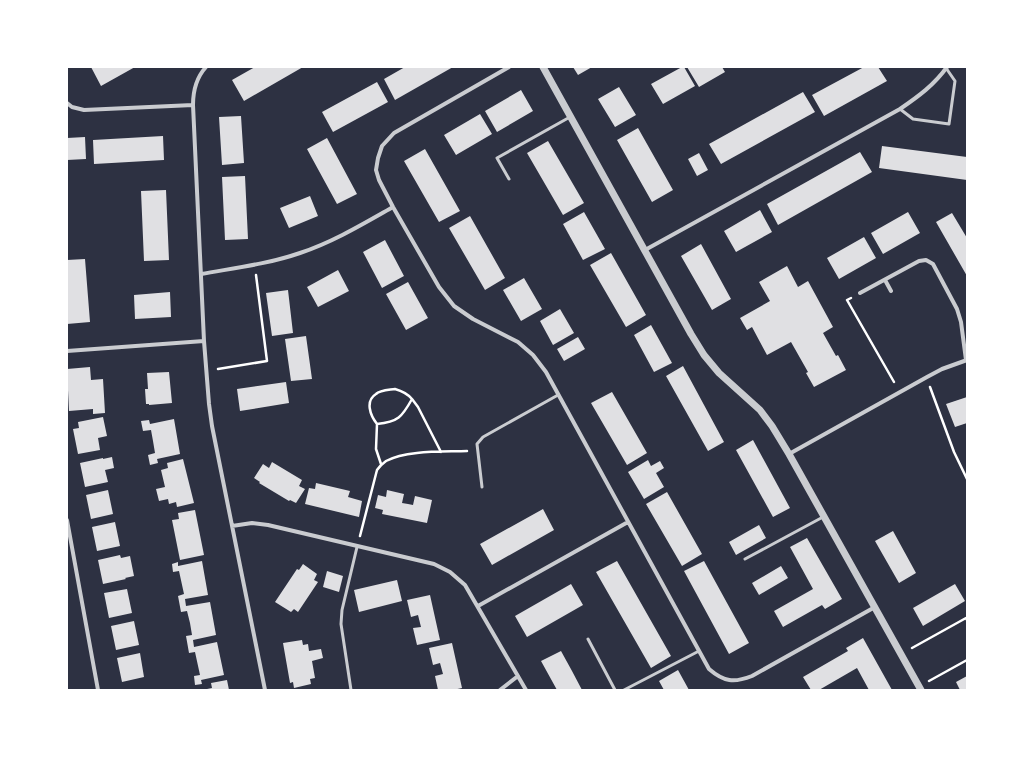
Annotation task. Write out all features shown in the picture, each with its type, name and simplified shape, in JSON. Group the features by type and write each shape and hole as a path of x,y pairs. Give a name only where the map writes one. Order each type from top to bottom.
{"street":[{"path":"206,67 195,84 193,105 204,341 209,404 212,426 265,690"},
{"path":"509,67 394,133 382,146 378,158 376,170 379,180 439,287 454,306 473,319 518,342 533,355 546,372 709,669 718,677 728,680 741,680 752,676 875,607"},
{"path":"543,67 690,334 719,373 760,410 772,426 920,688"},
{"path":"645,250 900,108 926,91 947,67"},
{"path":"67,103 72,107 84,110 193,105"},
{"path":"201,274 270,261 299,253 338,237 393,207"},
{"path":"789,454 942,369 966,360 961,322 957,309 932,264 926,260 919,261 860,293"},
{"path":"885,280 891,291"},
{"path":"67,351 204,341"},
{"path":"67,520 98,690"},
{"path":"478,606 628,522"},
{"path":"232,526 252,523 268,525 434,564 450,572 465,585 526,690"},
{"path":"500,690 518,676"}],"lane":[{"path":"900,108 913,119 949,124 956,81 947,67"},
{"path":"509,179 498,158 570,117"},
{"path":"482,488 477,444 483,437 558,395"},
{"path":"745,559 824,516"},
{"path":"351,690 341,624 342,610 357,546"},
{"path":"588,639 615,690"},
{"path":"624,690 699,651"}],"path":[{"path":"206,371 267,361 254,264"},
{"path":"860,293 847,300 899,392"},
{"path":"927,377 954,452 967,479"},
{"path":"381,465 376,449 377,424 370,412 371,398 376,393 395,390 408,394 418,407 441,452"},
{"path":"377,424 385,423 400,417 412,399"},
{"path":"357,546 377,470 386,461 413,454 478,450"},
{"path":"901,654 966,618 967,620"},
{"path":"920,688 967,660"}],"building":[{"path":"91,67 135,67 101,86"},
{"path":"255,67 303,67 244,101 232,80"},
{"path":"405,67 453,67 395,100 384,79"},
{"path":"573,67 592,67 578,75"},
{"path":"684,67 695,86 663,104 651,84"},
{"path":"687,67 722,67 725,72 699,87"},
{"path":"864,67 878,67 887,81 824,116 812,95"},
{"path":"377,82 388,102 333,132 322,112"},
{"path":"619,87 636,115 615,127 598,99"},
{"path":"521,90 533,111 497,132 485,111"},
{"path":"803,92 815,112 721,164 709,144"},
{"path":"480,114 492,134 456,155 444,135"},
{"path":"241,116 244,163 222,165 219,117"},
{"path":"638,128 673,190 652,202 617,140"},
{"path":"163,136 164,160 94,164 93,140"},
{"path":"85,137 86,159 67,160 67,138"},
{"path":"327,138 357,194 337,204 307,149"},
{"path":"548,141 584,203 563,215 527,153"},
{"path":"882,146 967,157 967,180 879,168"},
{"path":"425,149 460,211 439,222 404,161"},
{"path":"860,152 872,172 778,225 767,204"},
{"path":"699,153 708,170 697,176 688,159"},
{"path":"245,176 248,239 225,240 222,177"},
{"path":"166,190 169,260 144,261 141,191"},
{"path":"310,196 318,216 289,228 280,208"},
{"path":"760,210 772,232 736,252 724,231"},
{"path":"584,212 605,249 583,260 563,224"},
{"path":"908,212 920,233 883,254 871,233"},
{"path":"952,213 967,238 967,276 936,222"},
{"path":"470,216 505,278 485,290 449,228"},
{"path":"864,237 876,258 839,279 827,258"},
{"path":"385,240 404,276 382,288 363,252"},
{"path":"701,244 731,299 712,310 681,256"},
{"path":"611,253 646,315 626,327 590,265"},
{"path":"85,259 90,322 67,324 67,260"},
{"path":"787,266 798,287 808,281 833,327 823,333 846,370 814,387 806,373 808,372 791,342 767,355 752,327 747,330 740,318 770,301 759,282"},
{"path":"338,270 349,291 318,307 307,287"},
{"path":"524,278 542,309 521,321 503,290"},
{"path":"408,282 428,318 406,330 386,294"},
{"path":"288,290 293,333 272,336 266,293"},
{"path":"170,292 171,317 135,319 134,295"},
{"path":"560,309 574,333 553,345 540,321"},
{"path":"651,325 672,363 654,372 634,335"},
{"path":"306,336 312,379 291,381 285,339"},
{"path":"578,337 585,349 564,361 557,349"},
{"path":"683,366 724,442 708,451 666,376"},
{"path":"90,367 91,380 103,379 105,413 93,414 93,409 69,411 67,369"},
{"path":"169,372 172,403 146,404 145,389 148,389 147,373"},
{"path":"286,382 289,403 240,411 237,389"},
{"path":"612,392 647,453 627,465 591,403"},
{"path":"967,397 967,423 955,427 946,404"},
{"path":"103,417 107,436 98,438 100,450 78,454 73,429 79,428 78,422"},
{"path":"174,419 180,454 157,459 158,463 150,465 148,455 155,453 151,430 143,431 141,421 149,420 150,424"},
{"path":"753,440 790,508 773,517 736,450"},
{"path":"112,457 114,468 105,470 108,482 85,487 80,463"},
{"path":"183,459 194,503 177,507 176,502 169,504 168,499 159,501 156,489 165,487 161,470 168,468 167,463"},
{"path":"648,460 651,466 660,461 664,468 656,473 664,487 644,499 628,472"},
{"path":"272,462 302,480 299,486 305,489 296,503 290,500 289,501 259,483 260,482 254,478 263,464 269,468"},
{"path":"316,483 350,491 348,497 362,501 359,517 305,504 309,488 315,489"},
{"path":"108,490 113,514 91,519 86,495"},
{"path":"387,490 404,494 402,503 413,505 415,496 432,500 427,523 382,514 383,510 375,508 378,495 386,497"},
{"path":"667,492 702,554 682,566 646,504"},
{"path":"543,509 554,530 492,565 480,544"},
{"path":"195,510 204,555 180,560 172,520 179,519 178,513"},
{"path":"115,522 120,546 97,551 92,527"},
{"path":"759,525 766,538 736,555 729,542"},
{"path":"893,531 916,573 899,583 875,541"},
{"path":"807,538 842,599 825,609 822,605 783,627 774,611 813,589 790,547"},
{"path":"120,555 121,558 130,556 134,576 103,584 98,560"},
{"path":"202,561 208,595 185,599 186,606 210,602 216,635 193,640 194,647 217,642 224,675 201,680 202,684 195,685 194,676 200,675 195,652 189,653 186,636 192,635 190,623 187,611 181,612 178,596 184,594 179,571 173,572 172,564 178,562 178,566"},
{"path":"617,561 671,656 651,668 596,572"},
{"path":"704,561 749,643 729,654 684,571"},
{"path":"303,564 317,574 314,580 318,582 298,612 294,609 291,612 275,602 297,569 299,570"},
{"path":"781,566 788,578 759,595 752,583"},
{"path":"327,571 343,576 339,592 323,587"},
{"path":"397,580 402,601 359,612 354,590"},
{"path":"571,584 583,605 527,637 515,616"},
{"path":"955,584 965,601 923,626 913,608"},
{"path":"127,589 132,613 109,618 104,593"},
{"path":"430,595 440,640 417,645 413,628 421,627 418,615 411,617 407,600"},
{"path":"134,621 139,645 116,650 111,626"},
{"path":"863,638 892,690 869,690 857,668 819,690 811,690 803,677 848,651 846,648"},
{"path":"302,640 303,645 308,644 309,651 321,649 323,658 312,661 315,678 310,679 311,684 294,688 293,682 290,683 283,643"},
{"path":"452,643 462,688 453,690 438,690 435,676 443,674 440,663 433,665 429,648"},
{"path":"561,651 582,690 557,690 541,661"},
{"path":"140,653 144,677 122,682 117,658"},
{"path":"678,670 689,690 664,690 659,681"},
{"path":"967,676 967,690 960,690 956,682"},
{"path":"227,680 229,690 207,690 212,688 211,683"}]}
